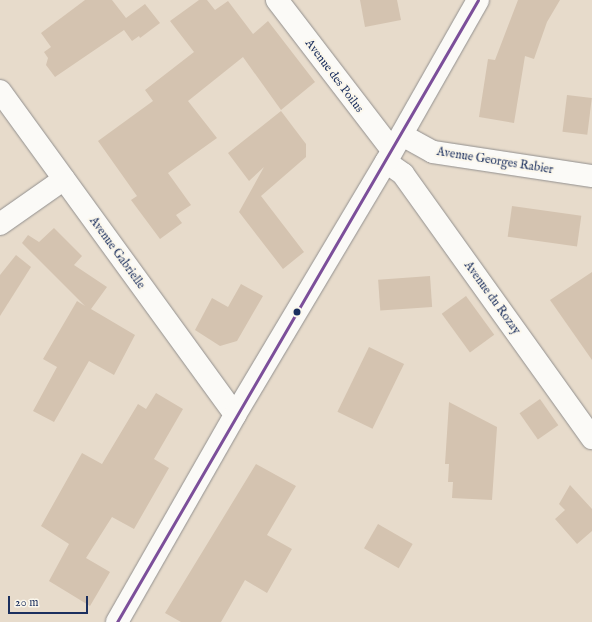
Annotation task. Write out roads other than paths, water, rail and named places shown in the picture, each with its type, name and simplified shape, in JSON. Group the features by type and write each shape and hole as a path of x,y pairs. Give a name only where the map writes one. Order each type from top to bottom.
{"street":[{"name":"Avenue des Poilus","path":"276,0 393,149"},
{"path":"117,622 235,415 393,149 478,0"},
{"name":"Avenue Gabrielle","path":"0,91 235,415"},
{"name":"Avenue Georges Rabier","path":"393,149 434,152 592,176"},
{"name":"Avenue du Rozay","path":"393,149 403,174 592,438"},
{"path":"0,224 64,179"}]}
